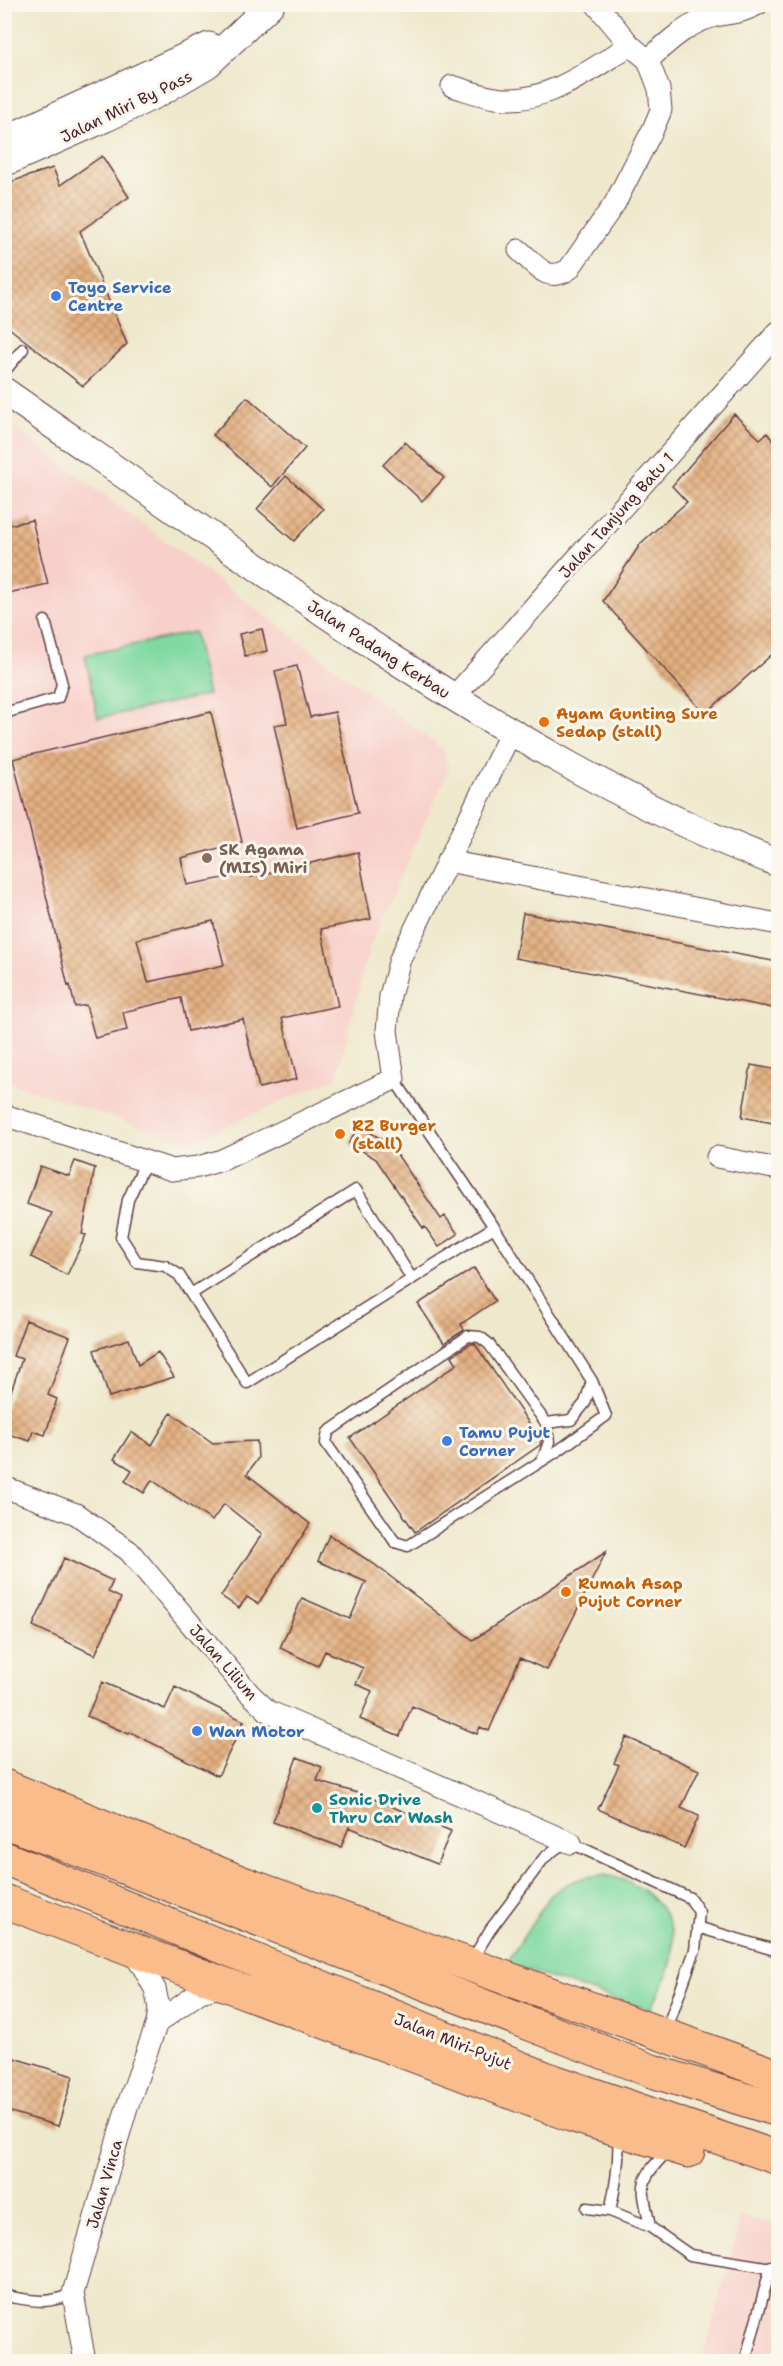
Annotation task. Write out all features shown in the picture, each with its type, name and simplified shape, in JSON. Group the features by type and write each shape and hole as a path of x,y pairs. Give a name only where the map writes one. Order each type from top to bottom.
{"highway":[{"path":"4,1786 240,1882 664,2037 778,2076"},
{"path":"4,1821 652,2071 778,2110"},
{"name":"Jalan Miri-Pujut","path":"4,1858 545,2078 778,2158"},
{"path":"4,1901 571,2115 778,2180"}],"street":[{"name":"Jalan Miri By Pass","path":"4,163 157,94 208,64 271,4"},
{"path":"519,250 548,275 558,276 569,269 609,212 661,110 659,89 648,60 630,45 596,4"},
{"path":"648,60 687,27 711,18 735,14 758,4"},
{"name":"Jalan Miri By Pass","path":"4,140 199,50 238,36"},
{"path":"452,86 497,99 529,98 559,87 630,45"},
{"name":"Jalan Tanjung Batu 1","path":"453,698 778,332"},
{"name":"Jalan Padang Kerbau","path":"4,391 218,542 453,698 511,732 672,817 734,846 778,862"},
{"path":"4,1115 172,1170 198,1167 222,1160 394,1079 387,1031 390,996 400,959 511,732"},
{"path":"447,861 778,924"},
{"path":"717,1157 778,1170"},
{"name":"Jalan Lilium","path":"4,1487 76,1514 129,1551 249,1693 268,1711 571,1843"},
{"path":"130,1948 155,1989 159,2008 157,2023"},
{"path":"157,2023 200,1992 228,1985"},
{"name":"Jalan Vinca","path":"86,2357 73,2293 127,2106 157,2023"}],"lane":[{"path":"4,372 23,349"},
{"path":"4,713 58,698 62,684 45,621"},
{"path":"394,1079 494,1227 592,1381 606,1416 542,1461 408,1546 395,1542 326,1443 328,1432 468,1336 480,1337 489,1344 546,1423 549,1442 542,1461"},
{"path":"145,1163 128,1200 121,1237 137,1262 165,1266 179,1275 248,1383 494,1227"},
{"path":"191,1294 356,1190 412,1279"},
{"path":"546,1423 571,1420 585,1403 592,1381"},
{"path":"468,1966 490,1930 544,1858 558,1847 571,1843 690,1898 699,1912 695,1950 664,2037"},
{"path":"697,1927 778,1951"},
{"path":"610,2211 618,2179 620,2156 618,2131"},
{"path":"650,2227 643,2192 644,2183 648,2171 674,2146"},
{"path":"587,2208 610,2211 650,2227 690,2255 775,2268 745,2361"},
{"path":"4,2296 47,2302 59,2300 73,2293"}],"shaded area":[{"name":"SK Agama (MIS) Miri","path":"4,420 443,749 449,769 369,948 337,1077 189,1143 5,1081"},
{"path":"741,2216 778,2226 778,2361 702,2362"}],"green space":[{"path":"194,632 208,695 98,718 85,655"},
{"path":"604,1875 633,1884 646,1893 665,1915 671,1928 672,1959 650,2010 506,1964 550,1896 575,1881"}],"building":[{"path":"102,156 129,197 80,231 127,344 83,386 4,324 4,184 53,168 60,185"},
{"path":"247,397 305,448 272,487 213,435"},
{"path":"734,414 760,439 767,433 778,447 778,649 705,714 603,601 641,543 687,502 672,486"},
{"path":"405,442 444,478 422,501 383,465"},
{"path":"286,476 323,509 294,541 257,509"},
{"path":"32,520 48,584 4,594 4,526"},
{"path":"262,629 267,651 245,656 239,634"},
{"path":"297,666 310,717 335,712 358,813 297,828 274,725 287,723 275,671"},
{"path":"211,712 242,842 181,858 187,885 250,873 251,877 358,852 371,919 321,929 338,1006 282,1018 297,1079 259,1088 243,1019 188,1031 181,998 123,1012 127,1030 95,1038 86,1005 75,1007 70,985 68,986 13,759","holes":["213,921 224,965 148,982 137,939"]},
{"path":"523,913 778,962 778,1009 515,958"},
{"path":"751,1065 778,1070 778,1124 742,1117"},
{"path":"359,1126 390,1144 441,1219 445,1216 458,1234 439,1247 425,1227 423,1228 376,1159 349,1143"},
{"path":"75,1161 95,1168 82,1234 86,1235 67,1275 31,1257 52,1213 27,1204 40,1166 69,1176"},
{"path":"474,1268 495,1301 461,1324 464,1330 444,1343 418,1304"},
{"path":"26,1320 70,1337 48,1395 57,1399 45,1435 33,1431 30,1441 4,1433 4,1412 22,1359 13,1356"},
{"path":"129,1339 138,1365 158,1352 174,1377 109,1397 94,1350"},
{"name":"Tamu Pujut Corner","path":"470,1344 475,1344 541,1441 540,1445 415,1532 350,1438 457,1364 452,1356"},
{"path":"171,1413 213,1443 257,1441 258,1458 247,1474 310,1524 258,1604 247,1597 239,1608 221,1596 262,1534 224,1504 212,1521 152,1480 144,1493 125,1481 132,1470 114,1459 131,1432 152,1445"},
{"path":"329,1535 374,1564 473,1640 606,1552 547,1670 520,1658 489,1731 480,1727 477,1734 412,1706 400,1736 360,1719 372,1691 356,1684 363,1668 325,1651 318,1666 280,1648 302,1598 350,1619 366,1582 318,1561"},
{"path":"64,1558 113,1581 108,1592 121,1598 95,1655 33,1626"},
{"name":"Wan Motor","path":"102,1682 165,1709 175,1687 244,1721 218,1776 130,1732 129,1734 87,1716"},
{"path":"626,1737 699,1770 681,1808 699,1816 684,1848 598,1809 619,1765 614,1763"},
{"path":"297,1757 322,1767 317,1781 361,1794 451,1831 437,1864 349,1827 341,1847 273,1822"},
{"path":"4,2055 73,2076 58,2126 4,2110"}],"place":[{"name":"Toyo Service Centre","path":"56,296"},
{"name":"Ayam Gunting Sure Sedap (stall)","path":"544,722"},
{"name":"SK Agama (MIS) Miri","path":"207,858"},
{"name":"RZ Burger (stall)","path":"340,1134"},
{"name":"Tamu Pujut Corner","path":"447,1441"},
{"name":"Rumah Asap Pujut Corner","path":"566,1592"},
{"name":"Wan Motor","path":"197,1731"},
{"name":"Sonic Drive Thru Car Wash","path":"317,1808"}]}
